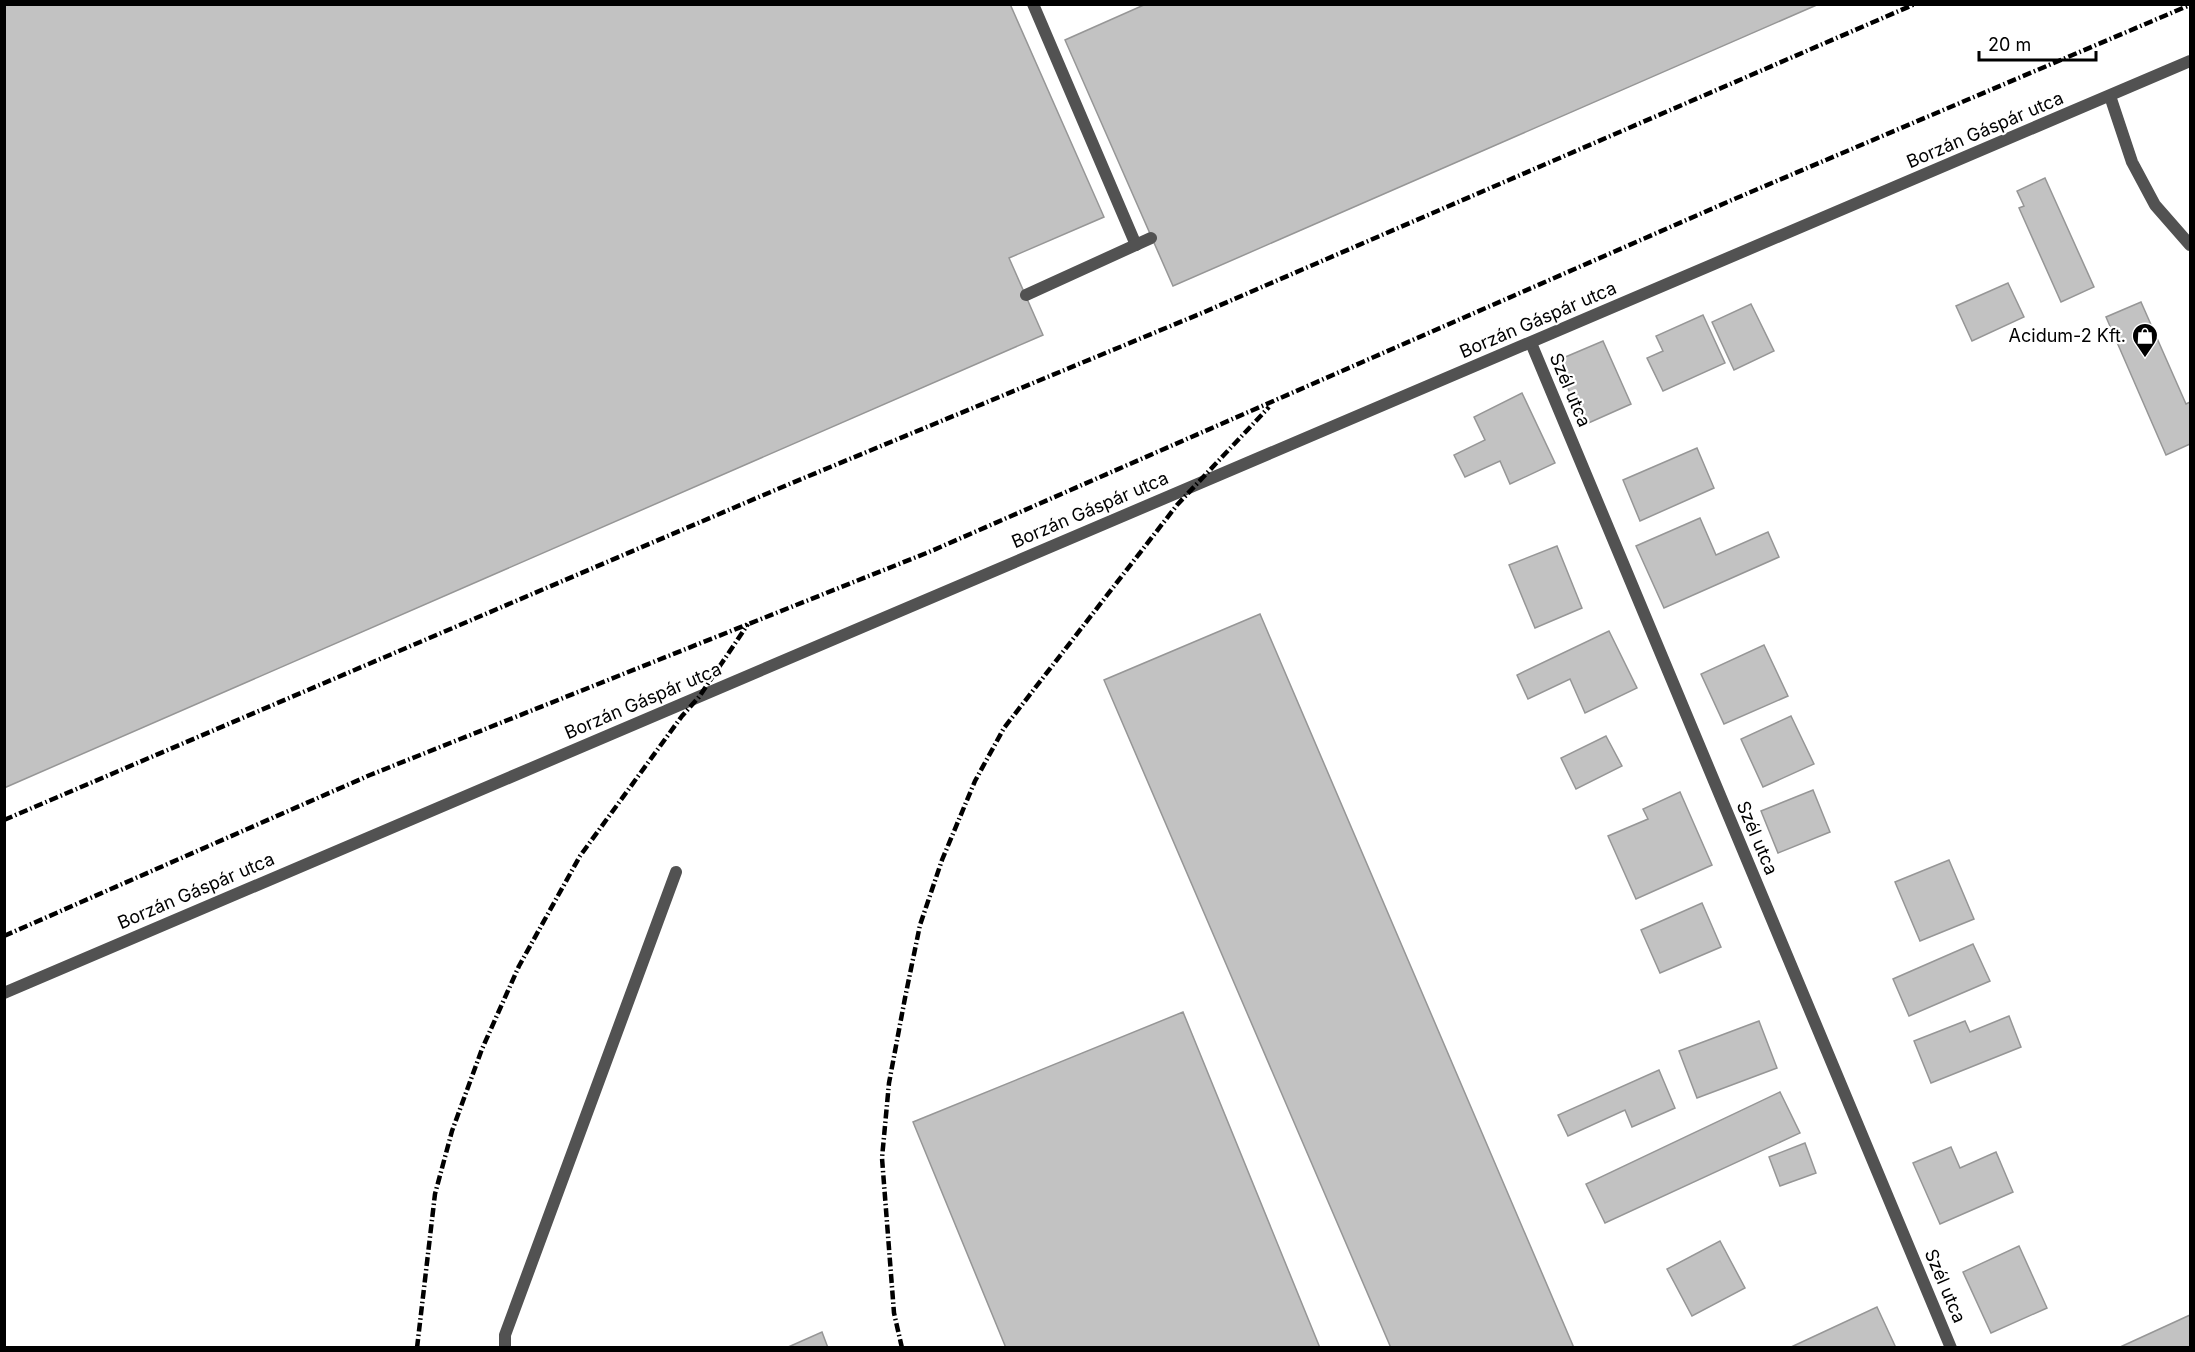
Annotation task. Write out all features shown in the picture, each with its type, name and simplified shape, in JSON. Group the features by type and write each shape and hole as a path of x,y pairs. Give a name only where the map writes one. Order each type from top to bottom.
{"street":[{"path":"1033,4 1136,245"},
{"name":"Borzán Gáspár utca","path":"4,993 2190,61"},
{"path":"2110,96 2132,162 2155,205 2190,245"},
{"path":"1026,295 1151,238"},
{"name":"Szél utca","path":"1530,343 1951,1347"},
{"path":"505,1347 505,1335 676,872"}],"building":[{"path":"4,4 1010,4 1104,217 1009,258 1043,335 4,788"},
{"path":"1146,4 1819,4 1173,286 1065,40"},
{"path":"2045,178 2094,287 2061,302 2019,208 2024,206 2017,191"},
{"path":"2008,283 2024,317 1972,341 1956,306"},
{"name":"Acidum-2 Kft.","path":"2141,302 2186,404 2190,402 2190,444 2166,455 2106,317"},
{"path":"1751,304 1774,351 1734,370 1712,322"},
{"path":"1703,315 1725,363 1663,391 1647,358 1663,351 1656,336"},
{"path":"1603,341 1631,404 1584,425 1556,361"},
{"path":"1522,393 1555,463 1510,484 1500,461 1465,477 1454,455 1485,440 1474,417"},
{"path":"1697,448 1714,488 1640,521 1623,480"},
{"path":"1700,518 1716,555 1768,532 1779,557 1664,608 1636,546"},
{"path":"1557,546 1582,608 1535,628 1509,565"},
{"path":"1260,614 1574,1348 1391,1348 1104,680"},
{"path":"1609,631 1637,688 1585,713 1570,679 1528,699 1517,675"},
{"path":"1764,645 1788,696 1724,724 1701,674"},
{"path":"1791,716 1814,764 1763,787 1741,739"},
{"path":"1606,736 1622,766 1576,789 1561,758"},
{"path":"1813,790 1830,832 1778,853 1761,811"},
{"path":"1680,792 1712,865 1636,899 1608,836 1648,819 1643,809"},
{"path":"1949,860 1974,919 1920,941 1895,882"},
{"path":"1702,903 1721,947 1660,973 1641,930"},
{"path":"1973,944 1990,981 1909,1016 1893,979"},
{"path":"1183,1012 1320,1348 1006,1348 913,1122"},
{"path":"2009,1016 2021,1047 1931,1083 1914,1041 1965,1021 1970,1032"},
{"path":"1759,1021 1777,1068 1697,1098 1679,1051"},
{"path":"1659,1070 1675,1108 1632,1127 1625,1110 1568,1136 1558,1115"},
{"path":"1780,1092 1800,1133 1605,1223 1586,1184"},
{"path":"1805,1143 1816,1173 1780,1186 1769,1157"},
{"path":"1951,1147 1960,1168 1996,1152 2013,1192 1940,1224 1913,1163"},
{"path":"1720,1241 1745,1288 1692,1316 1667,1269"},
{"path":"2019,1246 2047,1308 1991,1333 1963,1272"},
{"path":"1877,1307 1896,1348 1789,1348"},
{"path":"2190,1315 2190,1348 2118,1348"},
{"path":"822,1332 828,1348 786,1348"}],"railway":[{"path":"4,820 787,485 1202,313 1915,4"},
{"path":"4,936 370,775 929,552 1732,200 2190,5"},
{"path":"902,1348 894,1313 882,1158 889,1083 905,998 920,925 942,860 975,781 1004,728 1177,505 1269,407"},
{"path":"417,1348 435,1194 452,1131 482,1049 519,966 580,856 682,716 699,697 748,624"}],"place":[{"name":"Acidum-2 Kft.","path":"2145,359"}]}
